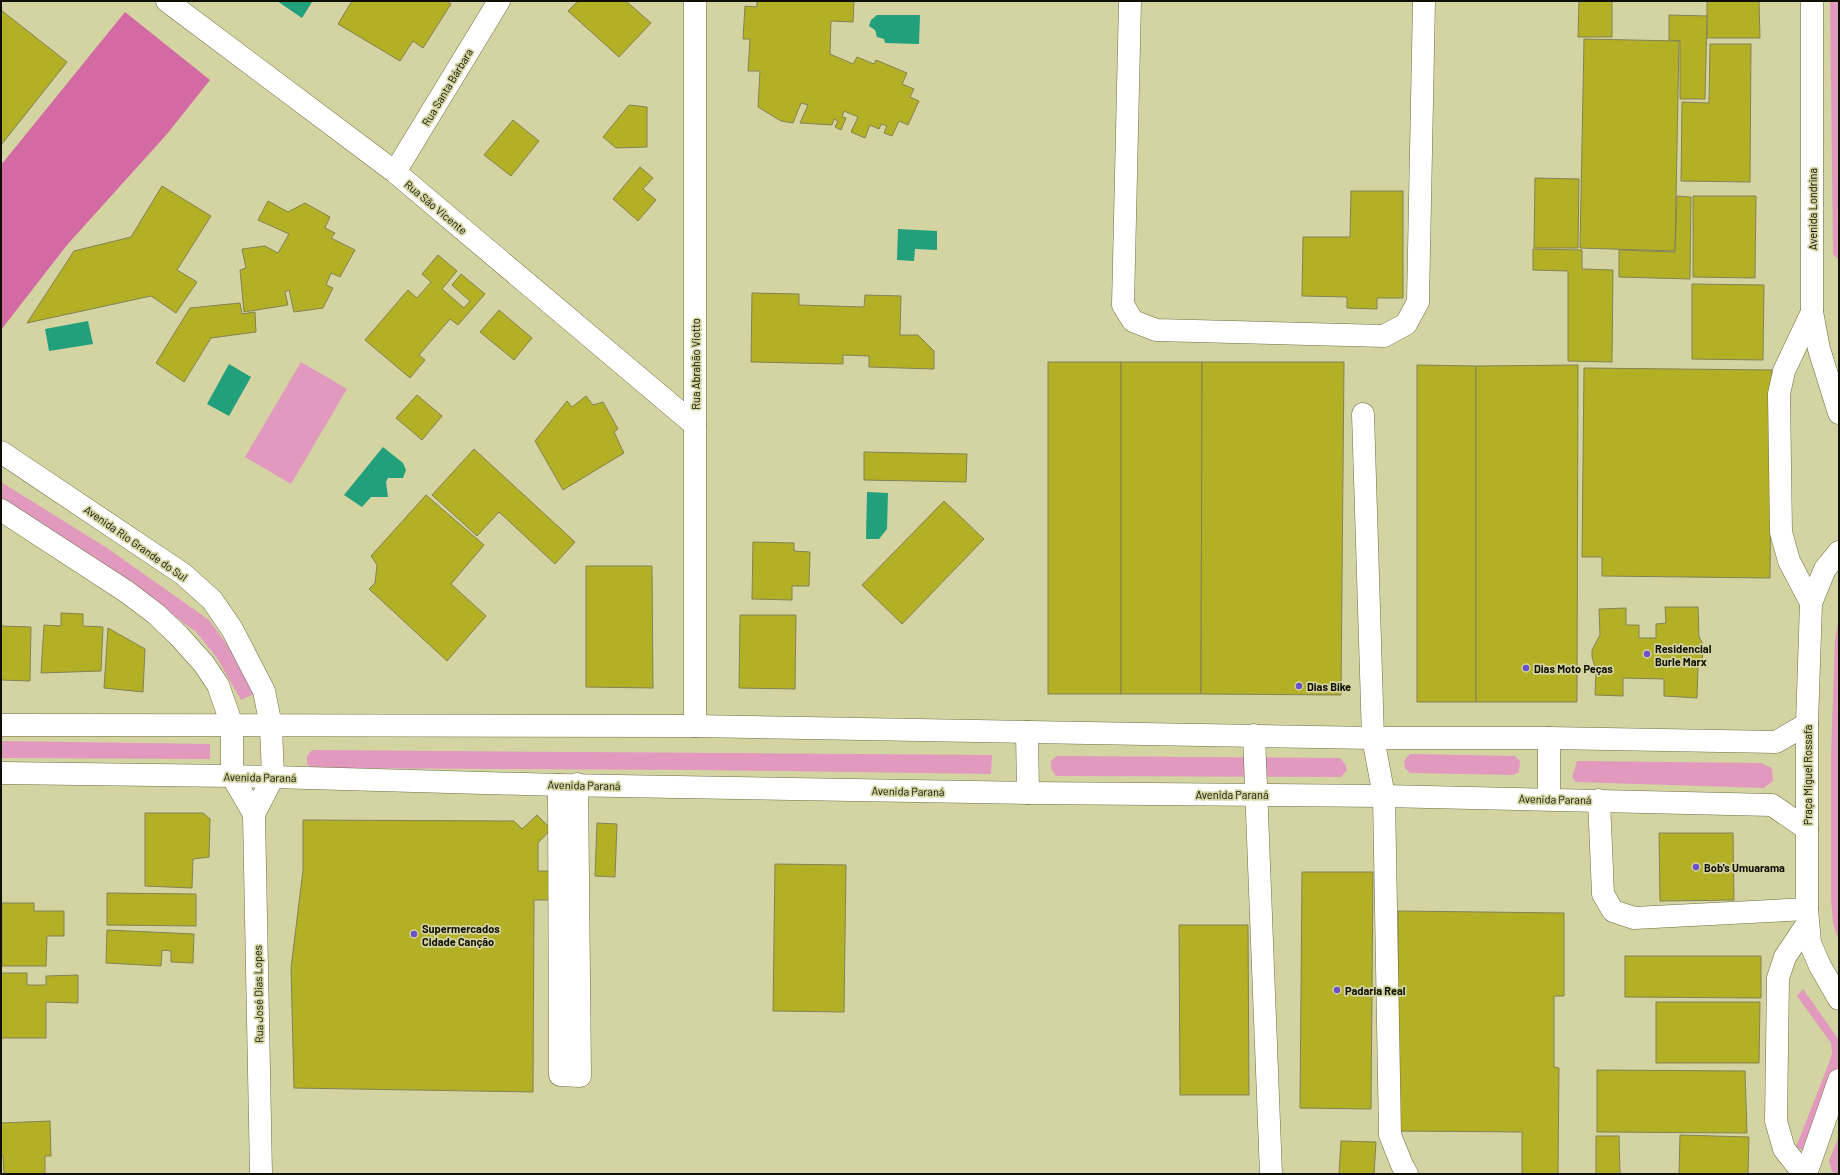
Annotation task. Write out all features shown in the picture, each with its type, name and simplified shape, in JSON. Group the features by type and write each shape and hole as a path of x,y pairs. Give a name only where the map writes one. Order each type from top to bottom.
{"main road":[{"name":"Rua São Vicente","path":"167,1 395,172 695,425"},
{"name":"Rua Santa Bárbara","path":"395,172 499,1"},
{"name":"Rua Abrahão Viotto","path":"695,726 696,1"},
{"path":"1130,1 1123,305 1133,321 1156,330 1384,336 1406,324 1418,302 1424,1"},
{"name":"Avenida Londrina","path":"1812,1 1812,312 1819,349 1839,413"},
{"path":"1811,603 1789,561 1781,532 1778,394 1784,371 1812,312"},
{"path":"1363,414 1373,738 1384,796 1390,1135 1407,1174"},
{"name":"Avenida Rio Grande do Sul","path":"1,452 183,574 212,600 246,653 264,691 271,726 273,777"},
{"path":"1,510 127,592 156,614 179,636 212,676 226,706 232,726 232,776"},
{"name":"Praça Miguel Rossafa","path":"1839,552 1825,569 1811,603 1806,724 1807,916 1810,943 1820,966 1839,999"},
{"path":"1,725 695,726 1373,738 1549,738 1776,742 1806,724"},
{"path":"1027,732 1028,793"},
{"path":"1254,735 1271,1174"},
{"path":"1549,738 1549,799"},
{"name":"Avenida Paraná","path":"1,773 232,776 1028,793 1384,796 1772,805 1807,829"},
{"name":"Rua José Dias Lopes","path":"232,776 254,814"},
{"name":"Rua José Dias Lopes","path":"262,1174 254,814 273,777"},
{"path":"568,784 580,1076 560,1075 568,784"},
{"path":"1599,800 1603,894 1613,911 1634,918 1807,916 1785,957 1778,978 1776,1121 1784,1149 1805,1174"},
{"path":"1805,1174 1839,1080"}],"shaded area":[{"path":"277,1 311,1 312,2 302,18"},
{"path":"1830,1 1839,1 1839,260 1833,254"},
{"path":"125,12 210,80 167,134 67,245 1,330 1,165"},
{"path":"877,15 920,15 919,44 885,43 884,39 877,37 875,30 869,26 871,20"},
{"path":"898,229 937,231 937,250 915,249 914,261 897,260"},
{"path":"88,321 93,344 49,351 45,329"},
{"path":"301,362 347,389 291,484 245,457"},
{"path":"229,364 251,377 229,416 207,404"},
{"path":"383,447 403,463 406,470 403,478 388,478 386,482 388,497 371,497 362,507 344,495"},
{"path":"1,482 107,548 209,620 234,654 254,694 241,700 217,658 196,632 154,601 1,505"},
{"path":"867,492 888,493 887,529 879,539 866,539"},
{"path":"1839,617 1839,942 1833,923 1831,900 1831,754 1835,639"},
{"path":"1,741 210,744 210,759 1,758"},
{"path":"312,750 992,755 991,774 699,770 312,768 307,764 307,756"},
{"path":"1410,754 1515,756 1520,761 1519,772 1513,775 1410,773 1405,768 1404,761"},
{"path":"1057,756 1340,758 1345,764 1347,770 1341,777 1056,776 1051,769 1051,761"},
{"path":"1577,761 1761,763 1772,768 1773,781 1764,788 1576,782 1572,777"},
{"path":"1803,989 1839,1040 1839,1065 1805,1151 1796,1147 1832,1053 1831,1043 1797,996"},
{"path":"1839,1136 1839,1174 1832,1172 1829,1161"}],"building":[{"path":"352,1 446,1 451,4 423,48 413,41 400,61 338,24"},
{"path":"578,1 626,1 651,23 619,57 568,11"},
{"path":"757,1 854,1 853,22 831,21 830,54 853,64 857,57 874,64 876,60 907,73 902,84 914,89 910,97 919,101 908,125 899,121 892,136 884,133 887,126 881,124 879,129 870,125 865,138 851,132 858,117 844,111 842,117 846,118 841,130 835,127 838,121 834,119 832,125 800,123 808,105 801,103 793,123 781,121 758,107 760,71 748,71 750,39 743,39 745,6 757,7"},
{"path":"1579,1 1612,1 1612,37 1578,37"},
{"path":"1707,1 1759,1 1760,38 1707,38"},
{"path":"1,10 67,62 1,145"},
{"path":"1669,15 1707,16 1705,99 1680,99 1680,41 1669,40"},
{"path":"1584,39 1679,41 1675,251 1580,248"},
{"path":"1710,44 1751,44 1750,182 1681,181 1682,102 1709,103"},
{"path":"629,105 647,107 647,147 616,148 603,137"},
{"path":"513,120 539,141 511,176 484,155"},
{"path":"640,167 653,178 643,189 656,200 638,221 613,199"},
{"path":"1535,178 1579,179 1578,248 1534,248"},
{"path":"162,186 211,216 177,270 197,282 176,313 151,296 27,323 74,251 131,237"},
{"path":"1351,191 1403,191 1403,298 1377,298 1377,309 1347,308 1347,297 1302,296 1303,237 1350,237"},
{"path":"1677,196 1691,197 1690,279 1619,277 1619,250 1675,252"},
{"path":"1693,196 1756,196 1755,278 1693,277"},
{"path":"268,201 288,212 305,203 330,217 325,228 335,233 331,238 355,250 340,277 331,273 326,285 333,288 323,308 294,312 289,290 285,292 288,305 244,312 240,270 246,268 242,249 265,246 278,253 289,234 258,220"},
{"path":"1533,249 1582,250 1582,269 1613,270 1612,362 1568,361 1568,271 1533,270"},
{"path":"438,255 457,271 442,289 464,308 470,301 452,285 461,274 485,294 458,325 450,319 419,355 425,360 410,378 365,340 408,290 417,298 431,282 422,274"},
{"path":"1692,284 1764,285 1763,360 1692,359"},
{"path":"752,293 799,294 799,305 864,307 865,295 901,296 900,335 918,335 934,351 934,369 869,367 869,356 843,355 843,364 751,362"},
{"path":"240,303 242,314 255,312 256,332 211,338 184,382 156,363 190,308"},
{"path":"499,310 532,338 514,360 480,332"},
{"path":"1048,362 1121,362 1121,694 1048,694"},
{"path":"1121,362 1202,362 1201,694 1121,694"},
{"path":"1202,362 1344,362 1341,695 1201,694"},
{"path":"1417,365 1476,366 1476,702 1417,702"},
{"path":"1578,365 1577,702 1476,702 1476,366"},
{"path":"1584,368 1772,370 1770,578 1602,576 1602,557 1582,557"},
{"path":"417,395 442,416 422,440 396,418"},
{"path":"586,396 593,405 603,402 618,429 614,432 624,453 563,490 535,441 567,401 572,407"},
{"path":"474,449 575,542 555,564 499,512 477,536 432,495"},
{"path":"864,452 967,454 966,482 864,480"},
{"path":"426,495 484,545 451,584 486,616 447,661 369,589 375,583 377,565 371,556"},
{"path":"944,501 984,539 902,624 862,585"},
{"path":"753,542 794,543 794,551 810,552 809,586 792,586 792,600 752,599"},
{"path":"586,566 652,566 653,688 586,687"},
{"name":"Residencial Burle Marx","path":"1665,607 1698,607 1699,637 1702,642 1703,651 1702,661 1698,668 1697,698 1664,696 1664,679 1623,678 1623,696 1595,695 1596,670 1592,657 1592,650 1600,635 1599,609 1626,608 1626,625 1639,625 1639,638 1656,638 1656,624 1666,623"},
{"path":"61,613 83,614 83,626 103,627 101,671 41,673 44,625 61,626"},
{"path":"740,615 796,615 795,689 739,688"},
{"path":"1,626 31,627 30,681 1,680"},
{"path":"108,628 145,649 143,692 104,688"},
{"path":"145,813 203,813 210,819 209,857 193,859 192,888 145,886"},
{"name":"Supermercados Cidade Canção","path":"537,815 551,829 538,843 538,871 551,871 551,900 534,900 533,1092 294,1088 291,968 303,870 303,820 514,821 522,829"},
{"path":"597,823 617,824 615,877 595,876"},
{"name":"Bob's Umuarama","path":"1659,833 1733,833 1734,900 1660,901"},
{"path":"775,864 846,865 844,1012 773,1011"},
{"name":"Padaria Real","path":"1302,872 1373,872 1371,1109 1300,1108"},
{"path":"107,893 196,894 196,926 107,925"},
{"path":"2,903 34,903 34,911 64,911 64,936 47,936 46,966 2,966"},
{"path":"1398,911 1564,913 1564,996 1554,996 1554,1067 1559,1068 1558,1174 1522,1174 1522,1132 1398,1131"},
{"path":"1179,925 1248,925 1249,1095 1180,1095"},
{"path":"107,930 194,934 193,963 171,962 171,951 162,950 161,966 106,963"},
{"path":"1625,956 1761,956 1761,998 1625,997"},
{"path":"1,973 27,973 27,985 46,985 46,976 78,975 78,1003 46,1002 46,1038 1,1038"},
{"path":"1656,1002 1760,1002 1759,1063 1656,1063"},
{"path":"1597,1070 1745,1071 1747,1133 1597,1132"},
{"path":"50,1121 51,1156 45,1156 45,1174 4,1174 3,1156 1,1156 1,1123"},
{"path":"1680,1135 1749,1137 1748,1174 1679,1174"},
{"path":"1596,1136 1619,1136 1620,1174 1596,1174"},
{"path":"1341,1141 1376,1142 1374,1174 1339,1174"}],"place":[{"name":"Residencial Burle Marx","path":"1647,654"},
{"name":"Dias Moto Peças","path":"1526,668"},
{"name":"Dias Bike","path":"1299,686"},
{"name":"Bob's Umuarama","path":"1696,867"},
{"name":"Supermercados Cidade Canção","path":"414,934"},
{"name":"Padaria Real","path":"1337,990"}]}
